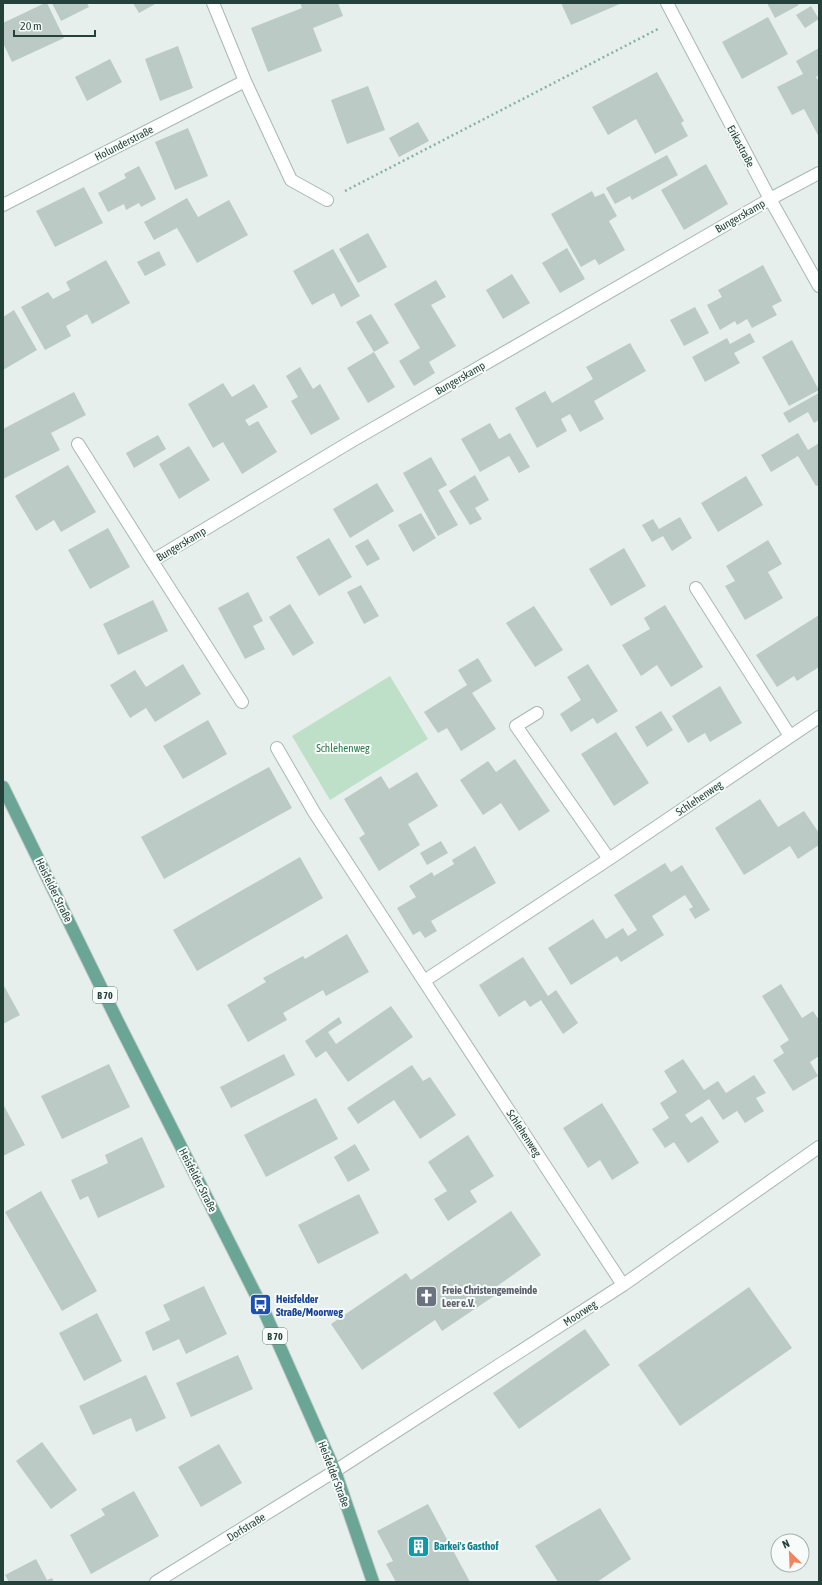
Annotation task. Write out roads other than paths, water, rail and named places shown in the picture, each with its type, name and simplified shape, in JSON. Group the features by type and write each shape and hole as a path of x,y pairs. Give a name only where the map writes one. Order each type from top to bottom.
{"main road":[{"name":"Heisfelder Straße","path":"3,787 117,1020 264,1312 335,1471 374,1582"}],"street":[{"path":"213,3 245,81 291,180 327,200"},
{"name":"Erikastraße","path":"667,3 770,199 819,286"},
{"name":"Holunderstraße","path":"3,206 245,81"},
{"name":"Bungerskamp","path":"152,561 350,442 770,199 819,173"},
{"name":"Bungerskamp","path":"78,444 242,702"},
{"path":"696,588 790,736"},
{"path":"537,713 516,726 609,859"},
{"name":"Schlehenweg","path":"424,981 609,859 819,717"},
{"name":"Schlehenweg","path":"277,748 314,812 623,1285"},
{"name":"Moorweg","path":"335,1471 623,1285 819,1147"},
{"name":"Dorfstraße","path":"156,1582 335,1471"}],"place":[{"name":"Freie Christengemeinde Leer e.V.","path":"427,1296"},
{"name":"Heisfelder Straße/Moorweg","path":"261,1305"},
{"name":"Barkei's Gasthof","path":"418,1546"}]}
